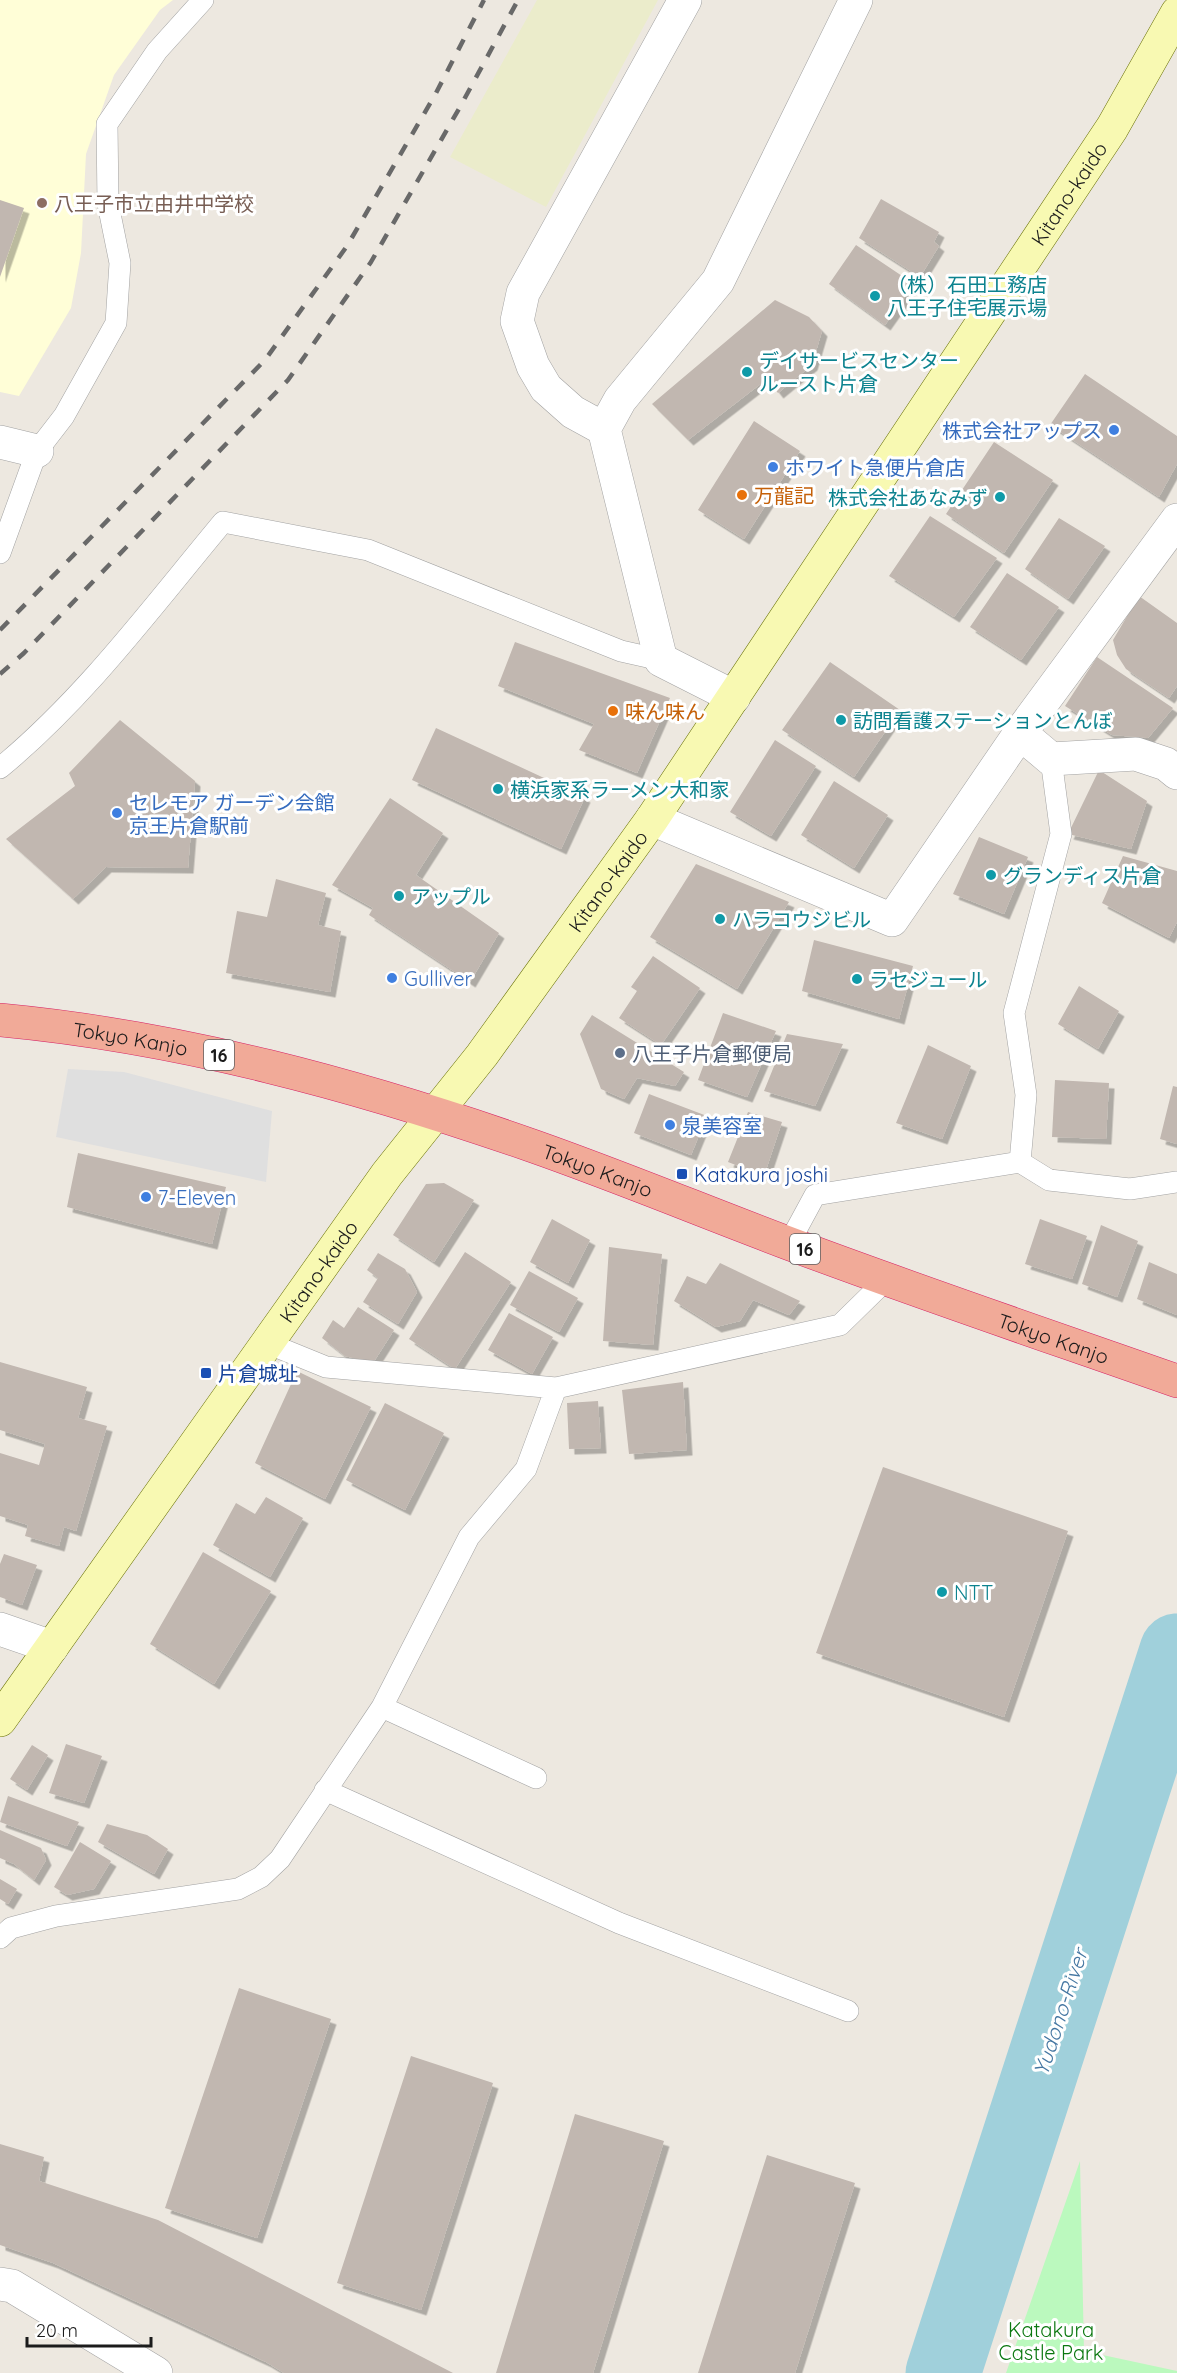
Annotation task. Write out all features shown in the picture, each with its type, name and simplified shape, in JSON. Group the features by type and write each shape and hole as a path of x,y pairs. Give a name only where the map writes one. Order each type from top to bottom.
{"highway":[{"name":"Tokyo Kanjo","path":"0,1020 131,1036 208,1052 434,1113 532,1146 886,1279 1177,1381"}],"main road":[{"name":"Kitano-kaido","path":"0,1720 387,1174 482,1054 652,819 1112,128 1177,13"}],"street":[{"path":"604,429 573,412 546,388 533,366 517,321 523,293 685,0"},
{"path":"734,697 661,660 604,429 620,400 718,281 856,0"},
{"path":"0,442 38,451"},
{"path":"652,819 892,920 1020,732 1177,520"},
{"path":"1020,732 1051,759 1136,754 1166,764 1177,773"},
{"path":"0,1629 52,1647"},
{"path":"0,2284 12,2286 156,2373"}],"lane":[{"path":"0,553 38,451 64,416 116,323 120,263 108,204 106,124 157,51 203,0"},
{"path":"0,768 86,688 223,522 368,550 621,651 661,660"},
{"path":"1020,1162 1026,1095 1014,1012 1061,834 1051,759"},
{"path":"789,1243 815,1195 1020,1162 1049,1180 1130,1189 1177,1182"},
{"path":"267,1343 326,1367 556,1388 840,1325 886,1279"},
{"path":"0,1938 11,1928 56,1916 238,1889 261,1877 280,1859 382,1707 469,1537 526,1469 556,1388"},
{"path":"382,1707 537,1778"},
{"path":"325,1790 619,1923 848,2011"}],"shaded area":[{"name":"八王子市立由井中学校","path":"0,0 173,0 160,10 114,75 86,154 81,253 71,308 19,396 0,392"},
{"path":"537,0 658,0 546,207 450,157"},
{"path":"68,1069 124,1072 272,1111 266,1182 56,1137"}],"green space":[{"name":"Katakura Castle Park","path":"1080,2161 1084,2351 1177,2371 1177,2373 1006,2373"}],"building":[{"path":"881,199 939,232 934,242 939,246 920,277 859,238"},
{"path":"0,200 24,208 0,277"},
{"name":"（株）石田工務店 八王子住宅展示場","path":"856,245 914,284 885,325 829,284"},
{"name":"デイサービスセンター ルースト片倉","path":"775,300 809,317 822,331 812,365 778,393 767,379 688,440 652,404"},
{"name":"株式会社アップス","path":"1085,374 1177,436 1177,464 1159,497 1050,425"},
{"path":"754,421 800,451 744,539 698,510"},
{"name":"株式会社あなみず","path":"994,442 1053,480 1004,553 946,514"},
{"path":"930,516 997,558 954,617 889,576"},
{"path":"1059,518 1105,546 1068,599 1025,569"},
{"path":"1007,573 1059,607 1021,660 970,627"},
{"path":"1139,596 1177,623 1177,686 1169,698 1126,669 1117,655 1113,640"},
{"name":"味ん味ん","path":"515,642 670,698 637,773 579,750 594,724 498,686"},
{"path":"1097,657 1173,708 1148,738 1112,735 1065,706"},
{"name":"訪問看護ステーションとんぼ","path":"830,662 900,710 854,777 782,730"},
{"name":"セレモア ガーデン会館 京王片倉駅前","path":"120,720 195,781 188,868 106,867 73,899 6,839 75,786 69,773"},
{"name":"横浜家系ラーメン大和家","path":"436,728 585,797 561,849 412,780"},
{"path":"775,740 816,766 771,836 730,812"},
{"path":"1099,770 1147,801 1131,849 1068,834"},
{"path":"834,781 888,815 854,868 801,835"},
{"name":"アップル","path":"390,798 443,833 416,875 499,933 470,982 369,915 373,908 332,885"},
{"name":"グランディス片倉","path":"979,837 1028,857 1004,914 953,894"},
{"path":"1123,856 1177,871 1177,922 1169,938 1102,903"},
{"name":"ハラコウジビル","path":"696,864 789,902 737,989 650,937"},
{"path":"276,879 326,893 318,925 341,931 330,992 226,973 237,911 267,917"},
{"name":"ラセジュール","path":"814,940 913,966 899,1019 802,991"},
{"path":"653,956 700,988 661,1045 619,1018 637,991 631,987"},
{"path":"1079,986 1119,1011 1098,1049 1058,1024"},
{"path":"723,1013 776,1031 747,1097 698,1080"},
{"name":"八王子片倉郵便局","path":"592,1015 684,1072 675,1086 637,1078 624,1099 601,1089 580,1034"},
{"path":"787,1034 843,1044 815,1106 764,1091"},
{"path":"928,1045 971,1066 942,1139 896,1123"},
{"path":"1055,1080 1109,1083 1106,1139 1052,1137"},
{"path":"1173,1086 1177,1087 1177,1144 1160,1139"},
{"name":"泉美容室","path":"649,1094 707,1116 691,1155 634,1133"},
{"path":"748,1112 782,1122 764,1176 728,1162"},
{"name":"7-Eleven","path":"78,1153 226,1187 212,1244 67,1207"},
{"path":"444,1183 474,1200 434,1262 393,1235 426,1184"},
{"path":"552,1219 590,1240 568,1283 530,1262"},
{"path":"1040,1219 1087,1236 1072,1279 1025,1264"},
{"path":"1101,1225 1138,1241 1117,1297 1082,1284"},
{"path":"609,1247 662,1254 653,1345 603,1341"},
{"path":"465,1252 511,1282 455,1369 409,1339"},
{"path":"378,1253 405,1269 417,1292 398,1324 363,1302 378,1278 367,1270"},
{"path":"1149,1262 1177,1274 1177,1315 1137,1299"},
{"path":"720,1263 800,1301 789,1315 753,1300 740,1321 716,1327 674,1301 687,1276 706,1284"},
{"path":"529,1271 578,1298 559,1332 510,1305"},
{"path":"358,1307 394,1330 373,1363 345,1356 322,1338 333,1320 344,1328"},
{"path":"509,1313 553,1337 532,1374 488,1350"},
{"path":"0,1362 87,1387 78,1418 107,1426 76,1531 64,1527 59,1546 25,1536 28,1525 0,1516 0,1453 39,1465 45,1444 0,1430"},
{"path":"297,1371 371,1407 325,1499 255,1463"},
{"path":"683,1382 687,1450 629,1454 622,1390"},
{"path":"598,1401 601,1448 569,1449 567,1403"},
{"path":"385,1403 444,1433 405,1510 346,1480"},
{"name":"NTT","path":"883,1467 1068,1531 1004,1717 816,1653"},
{"path":"266,1497 303,1518 270,1577 213,1545 236,1503 255,1514"},
{"path":"203,1552 271,1591 214,1684 150,1644"},
{"path":"4,1554 37,1565 22,1605 0,1597 0,1564"},
{"path":"66,1744 102,1756 84,1803 49,1793"},
{"path":"32,1745 48,1755 27,1790 10,1779"},
{"path":"8,1796 79,1822 67,1846 0,1822"},
{"path":"107,1824 147,1835 168,1849 154,1874 98,1842"},
{"path":"0,1830 41,1848 46,1860 34,1880 14,1864 0,1858"},
{"path":"80,1842 111,1861 94,1889 67,1895 54,1887"},
{"path":"0,1879 17,1889 8,1904 0,1899"},
{"path":"239,1988 331,2019 257,2238 165,2208"},
{"path":"411,2056 493,2083 421,2310 337,2283"},
{"path":"575,2114 664,2141 593,2373 496,2373"},
{"path":"0,2144 44,2157 39,2181 158,2220 453,2373 284,2373 266,2362 53,2263 0,2245"},
{"path":"767,2155 855,2183 795,2373 698,2373"}],"waterway":[{"name":"Yudono-River","path":"943,2373 1177,1651"}],"railway":[{"path":"0,630 265,360 347,246 435,95 484,0"},
{"path":"0,674 24,653 288,380 371,262 518,0"}],"place":[{"name":"八王子市立由井中学校","path":"42,203"},
{"name":"（株）石田工務店 八王子住宅展示場","path":"875,296"},
{"name":"デイサービスセンター ルースト片倉","path":"747,372"},
{"name":"株式会社アップス","path":"1114,430"},
{"name":"ホワイト急便片倉店","path":"773,467"},
{"name":"万龍記","path":"742,495"},
{"name":"株式会社あなみず","path":"1000,497"},
{"name":"味ん味ん","path":"613,711"},
{"name":"訪問看護ステーションとんぼ","path":"841,720"},
{"name":"横浜家系ラーメン大和家","path":"498,789"},
{"name":"セレモア ガーデン会館 京王片倉駅前","path":"117,813"},
{"name":"グランディス片倉","path":"991,875"},
{"name":"アップル","path":"399,896"},
{"name":"ハラコウジビル","path":"720,919"},
{"name":"Gulliver","path":"392,978"},
{"name":"ラセジュール","path":"857,979"},
{"name":"八王子片倉郵便局","path":"620,1053"},
{"name":"泉美容室","path":"670,1125"},
{"name":"Katakura joshi","path":"682,1174"},
{"name":"7-Eleven","path":"146,1197"},
{"name":"片倉城址","path":"206,1373"},
{"name":"NTT","path":"942,1592"}]}
